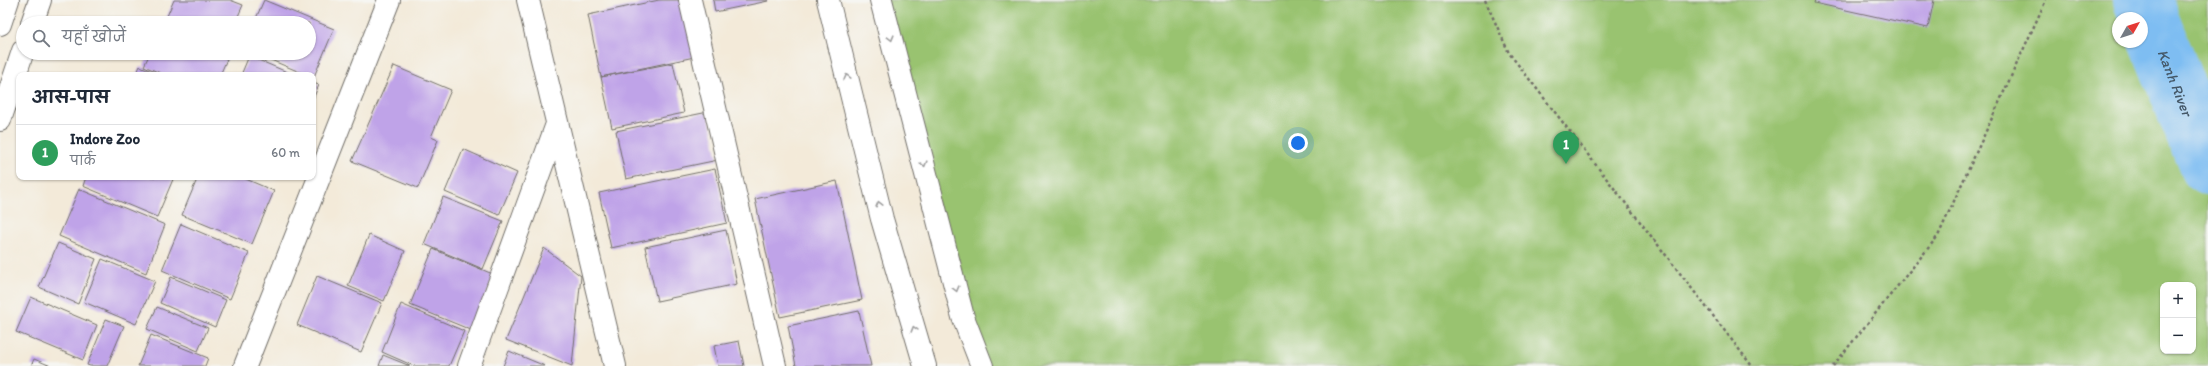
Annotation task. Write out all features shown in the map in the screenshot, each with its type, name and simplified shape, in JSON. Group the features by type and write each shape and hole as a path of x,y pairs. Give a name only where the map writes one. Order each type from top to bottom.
{"street":[{"path":"0,24 8,0"},
{"path":"34,16 40,0"},
{"path":"245,366 389,0"},
{"path":"528,0 615,366"},
{"path":"690,0 775,366"},
{"path":"828,0 882,219 925,366"},
{"path":"881,0 963,317 982,366"},
{"path":"0,120 20,60"},
{"path":"469,366 557,124"}],"path":[{"path":"1485,0 1509,53 1752,366"},
{"path":"1833,366 1938,236 2046,0"}],"green space":[{"path":"881,0 2208,0 2208,366 982,366"}],"building":[{"path":"174,0 230,0 243,5 238,16 167,16"},
{"path":"264,0 303,16 257,16"},
{"path":"659,0 687,0 699,56 601,77 588,15"},
{"path":"713,0 768,0 768,1 715,12"},
{"path":"1815,0 1934,0 1928,28 1814,3"},
{"path":"316,22 334,29 316,72 300,72 271,60 316,60"},
{"path":"147,60 227,60 221,72 158,72 144,66"},
{"path":"247,60 258,60 287,72 242,72"},
{"path":"673,63 684,113 612,128 601,77"},
{"path":"140,66 154,72 137,72"},
{"path":"394,66 451,90 431,137 438,140 418,188 352,161"},
{"path":"316,84 319,85 316,92"},
{"path":"708,112 718,160 626,179 616,131"},
{"path":"463,149 517,173 499,215 445,192"},
{"path":"715,169 727,223 611,248 599,193"},
{"path":"85,180 173,180 157,217 83,186"},
{"path":"197,180 248,180 274,191 252,244 182,215"},
{"path":"837,181 862,300 780,317 755,199"},
{"path":"79,189 165,225 146,273 59,236"},
{"path":"443,197 503,221 483,269 424,244"},
{"path":"181,224 249,253 230,299 162,270"},
{"path":"726,230 737,284 657,301 645,247"},
{"path":"369,235 405,251 384,301 348,286"},
{"path":"58,243 96,259 78,304 39,287"},
{"path":"544,248 581,276 572,366 506,340"},
{"path":"433,249 495,275 471,330 410,305"},
{"path":"102,259 155,281 136,324 84,302"},
{"path":"317,276 382,303 361,352 297,325"},
{"path":"171,277 226,300 215,327 160,303"},
{"path":"31,297 97,325 83,360 16,332"},
{"path":"401,304 464,331 449,366 414,366 382,352"},
{"path":"157,307 208,328 198,351 147,329"},
{"path":"859,311 871,366 796,366 788,326"},
{"path":"106,319 124,326 107,366 87,365"},
{"path":"151,335 208,358 205,366 138,366"},
{"path":"739,341 744,366 718,366 714,346"},
{"path":"509,351 545,366 503,366"},
{"path":"383,355 410,366 379,366"},
{"path":"34,359 51,366 31,366"}],"waterway":[{"name":"Kanh River","path":"2142,0 2208,166"}],"place":[{"name":"Indore Zoo","path":"1566,164"}]}
